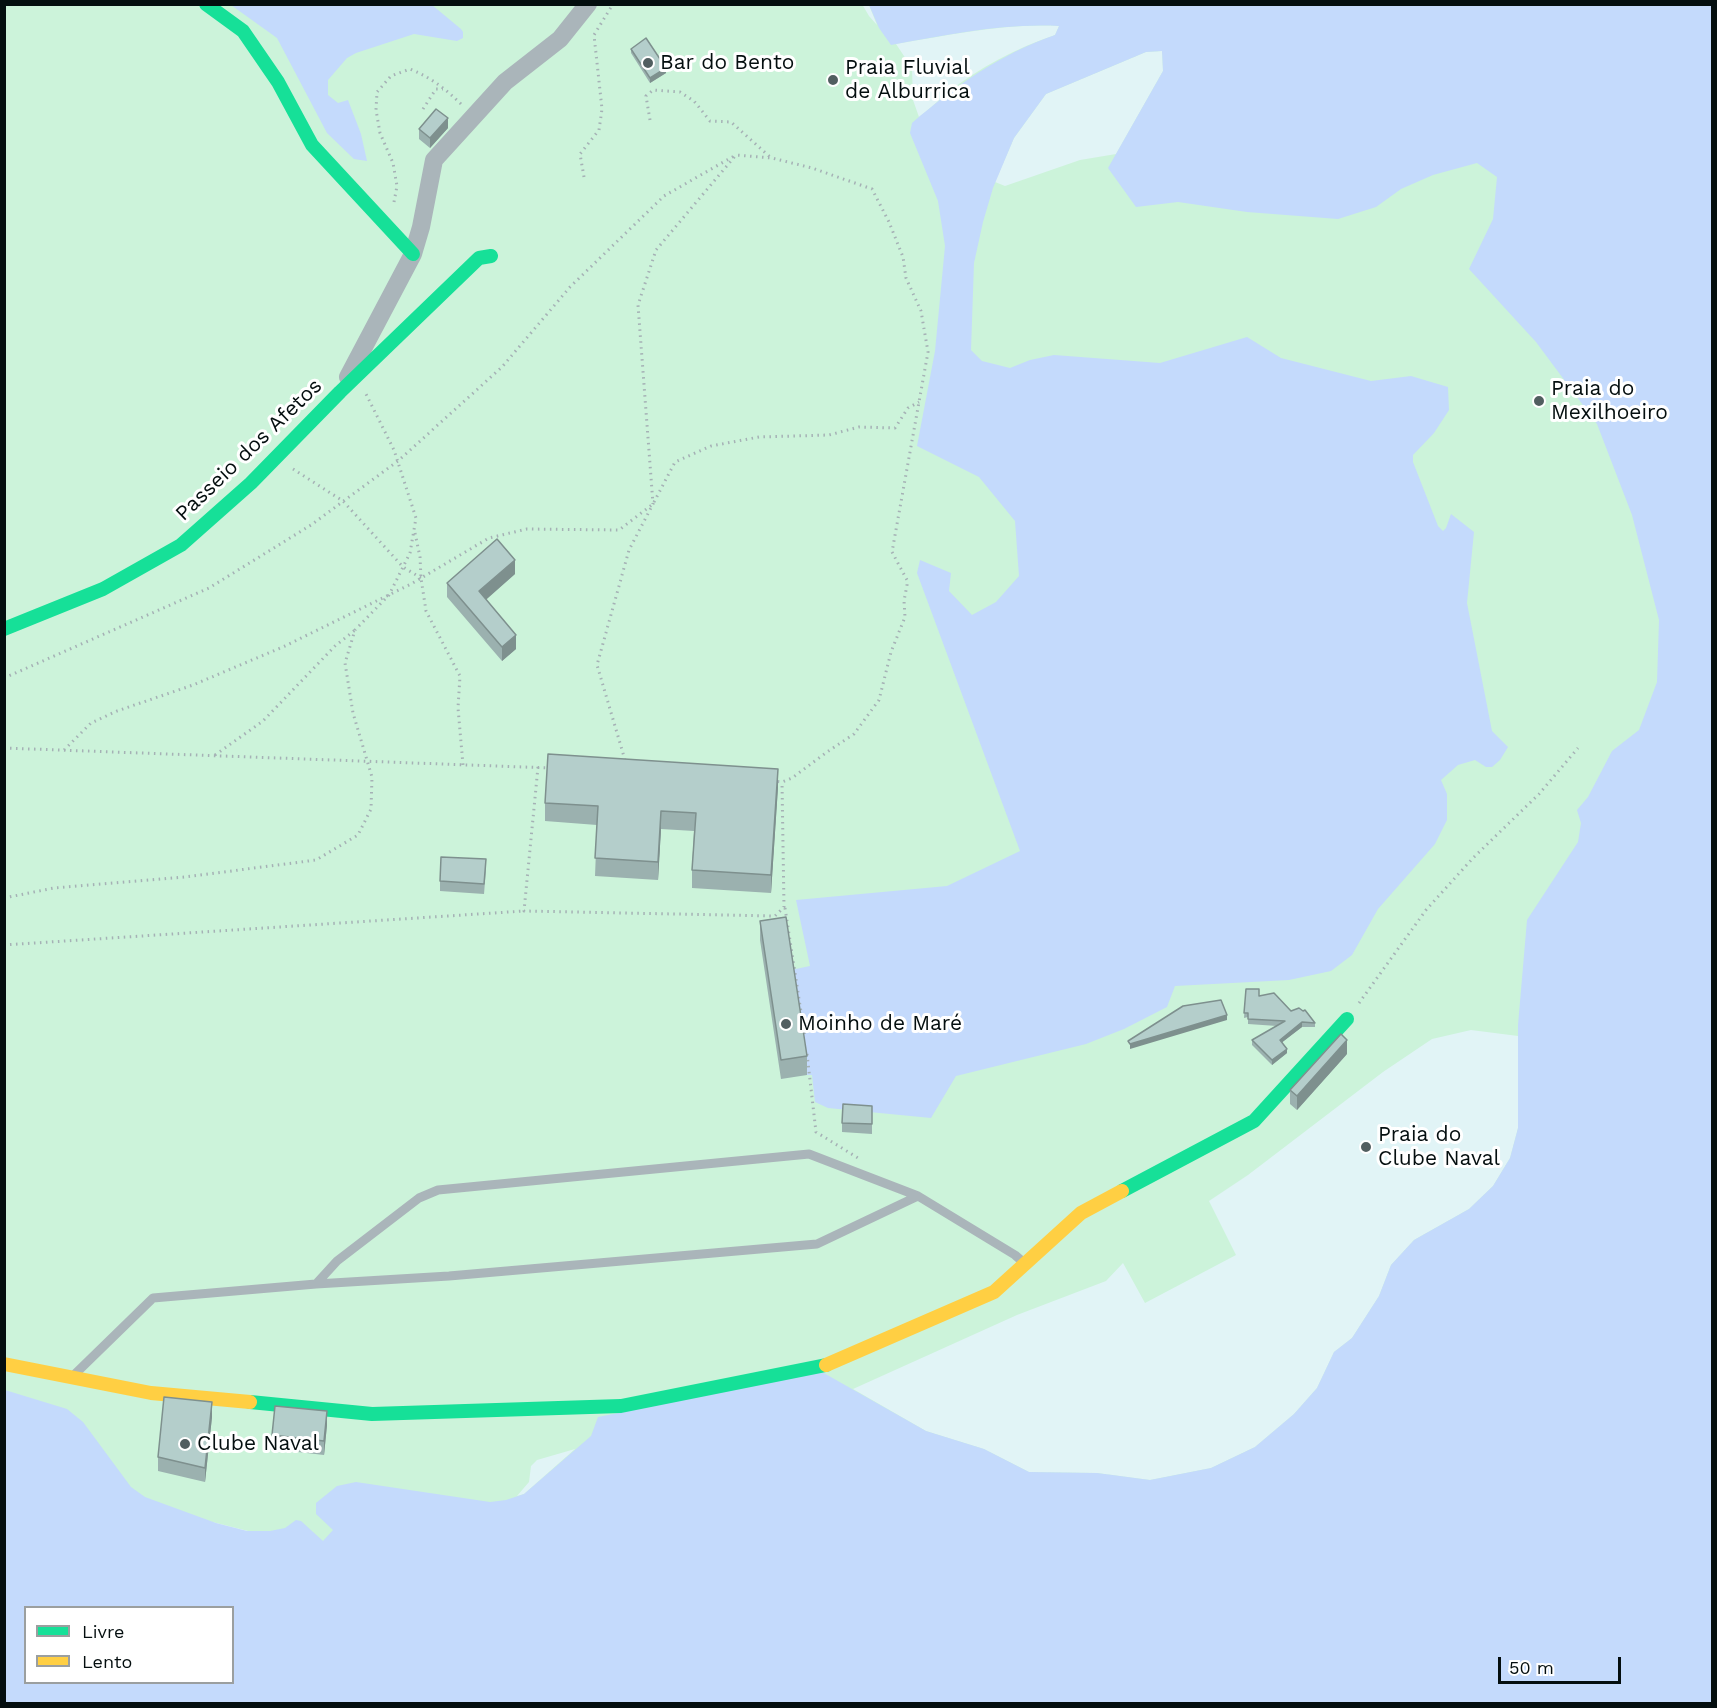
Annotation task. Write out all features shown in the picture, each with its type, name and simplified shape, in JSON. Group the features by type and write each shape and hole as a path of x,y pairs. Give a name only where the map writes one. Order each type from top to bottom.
{"street":[{"path":"206,4 243,31 278,82 312,145 413,254"},
{"path":"340,392 413,254 435,160 505,82 560,39 588,4"},
{"name":"Passeio dos Afetos","path":"4,629 103,588 181,545 251,483 340,392 479,258 491,256"},
{"path":"4,1364 151,1393 372,1414 621,1406 823,1366 994,1292 1081,1212 1254,1121 1347,1019"}],"lane":[{"path":"316,1284 337,1261 419,1198 438,1190 809,1154 918,1196 1015,1255 1024,1264"},
{"path":"72,1376 153,1298 316,1284 449,1276 817,1244 918,1196"}],"path":[{"path":"584,177 580,154 599,130 602,109 594,35 613,4"},
{"path":"389,228 397,186 393,163 380,133 376,110 377,92 391,76 410,69 427,76 446,89 473,116"},
{"path":"423,109 436,89 446,89"},
{"path":"650,120 646,96 653,90 680,92 693,101 710,121 731,122 772,158"},
{"path":"653,504 638,305 656,250 736,155"},
{"path":"4,678 209,588 311,525 398,461 502,367 570,287 664,196 736,155 772,158 813,168 872,189 903,257 906,278 921,311 928,352 892,552 907,580 905,617 891,651 879,700 854,734 792,778 782,782 770,781"},
{"path":"214,756 263,721 335,646 355,630 389,595 410,553 416,518 398,461 357,376"},
{"path":"626,762 597,665 629,550 675,462 711,446 759,437 829,435 859,427 895,428 908,408 919,402"},
{"path":"276,458 343,501 403,567 421,578"},
{"path":"63,750 91,723 117,711 193,685 285,646 389,595 489,538 527,530 619,530 653,504"},
{"path":"414,530 420,557 426,611 460,676 458,708 463,765"},
{"path":"4,898 54,888 185,878 316,860 358,835 371,809 372,777 353,713 345,663 355,630"},
{"path":"4,748 560,768"},
{"path":"1347,1019 1426,910 1473,858 1539,794 1578,748"},
{"path":"524,911 538,767"},
{"path":"782,782 784,908 805,1040"},
{"path":"4,945 524,911 775,916 784,908"},
{"path":"807,1051 816,1132 863,1161"}],"green space":[{"path":"862,4 877,25 869,5 1579,5 1643,392 1712,1286 782,1665 5,1470 4,5","holes":["1059,26 1055,35 1012,52 972,75 919,117 913,100 912,68 896,44 978,30","1162,51 1163,71 1116,154 1080,160 1005,186 995,182 1014,138 1046,94 1146,52","1471,1030 1518,1036 1518,1128 1510,1158 1493,1186 1469,1209 1414,1240 1391,1265 1379,1296 1352,1338 1334,1352 1317,1388 1294,1414 1255,1447 1211,1468 1150,1480 1097,1473 1029,1472 984,1449 926,1431 853,1389 1017,1315 1106,1281 1123,1263 1145,1303 1236,1255 1209,1201 1248,1175 1383,1072 1432,1039","575,1449 524,1494 517,1496 529,1482 531,1466 537,1460"]}],"water":[{"path":"231,5 432,5 461,29 463,38 457,41 414,34 356,53 347,58 328,80 328,95 338,103 348,100 361,134 367,161 354,159 327,133 277,38"},
{"path":"869,5 1712,5 1712,1703 5,1704 5,1390 67,1409 83,1422 131,1487 145,1497 216,1523 247,1531 270,1531 285,1528 296,1520 301,1521 323,1541 333,1530 316,1514 316,1503 337,1486 356,1482 490,1502 506,1500 524,1494 591,1436 598,1417 822,1372 926,1431 984,1449 1029,1472 1097,1473 1150,1480 1211,1468 1255,1447 1294,1414 1317,1388 1334,1352 1352,1338 1379,1296 1391,1265 1414,1240 1469,1209 1493,1186 1510,1158 1518,1128 1518,1025 1527,920 1578,842 1581,823 1577,810 1588,797 1612,751 1639,730 1657,682 1659,620 1632,515 1597,424 1536,342 1469,269 1493,219 1497,177 1477,163 1433,175 1401,189 1376,207 1338,219 1247,212 1178,202 1136,207 1108,168 1163,71 1162,51 1146,52 1046,94 1014,138 993,188 974,263 971,350 982,361 1010,368 1030,360 1054,355 1160,363 1247,337 1281,358 1371,381 1411,376 1448,387 1449,410 1434,433 1413,455 1413,462 1438,526 1443,531 1451,514 1474,532 1467,603 1492,731 1508,747 1500,760 1492,767 1486,767 1475,760 1458,765 1441,780 1447,794 1447,820 1435,844 1378,909 1352,955 1331,971 1289,980 1175,986 1167,1007 1124,1029 1086,1044 956,1076 931,1118 828,1108 815,1102 812,1075 807,1075 791,970 810,966 796,900 947,886 1020,851 917,573 920,560 951,573 949,591 972,615 996,602 1019,576 1015,521 979,477 917,446 935,351 945,246 938,201 910,133 912,123 945,96 997,61 1055,35 1059,26 996,28 891,45 879,28"}],"building":[{"name":"Bar do Bento","path":"646,38 666,68 650,78 631,49"},
{"path":"436,109 448,118 430,138 419,129"},
{"path":"497,539 515,560 479,591 516,635 502,647 447,583"},
{"path":"548,754 778,769 771,875 692,870 696,813 661,811 658,862 595,858 598,806 545,803"},
{"path":"441,857 486,859 484,884 440,881"},
{"name":"Moinho de Maré","path":"786,917 807,1056 781,1060 760,921"},
{"path":"1246,989 1259,989 1259,996 1274,993 1291,1011 1299,1008 1305,1010 1315,1023 1302,1022 1280,1040 1287,1049 1272,1060 1252,1040 1285,1021 1248,1019 1248,1013 1244,1013"},
{"path":"1221,1000 1227,1015 1130,1044 1128,1041 1183,1006"},
{"path":"1341,1034 1347,1040 1297,1096 1290,1090"},
{"path":"843,1104 872,1106 872,1124 842,1123"},
{"name":"Clube Naval","path":"164,1397 212,1402 205,1468 158,1457"},
{"path":"275,1406 327,1411 324,1441 272,1435"}],"traffic: fast":[{"path":"206,4 243,31 278,82 312,145 413,254"},
{"path":"4,629 103,589 181,545 251,483 340,392 479,258 491,256"},
{"path":"1122,1191 1254,1121 1347,1019"},
{"path":"250,1402 372,1414 621,1406 826,1365"}],"traffic: slow":[{"path":"826,1365 994,1292 1081,1213 1122,1191"},
{"path":"4,1364 151,1393 250,1402"}],"place":[{"name":"Bar do Bento","path":"648,63"},
{"name":"Praia Fluvial de Alburrica","path":"833,80"},
{"name":"Praia do Mexilhoeiro","path":"1539,401"},
{"name":"Moinho de Maré","path":"786,1024"},
{"name":"Praia do Clube Naval","path":"1366,1147"},
{"name":"Clube Naval","path":"185,1444"}]}
